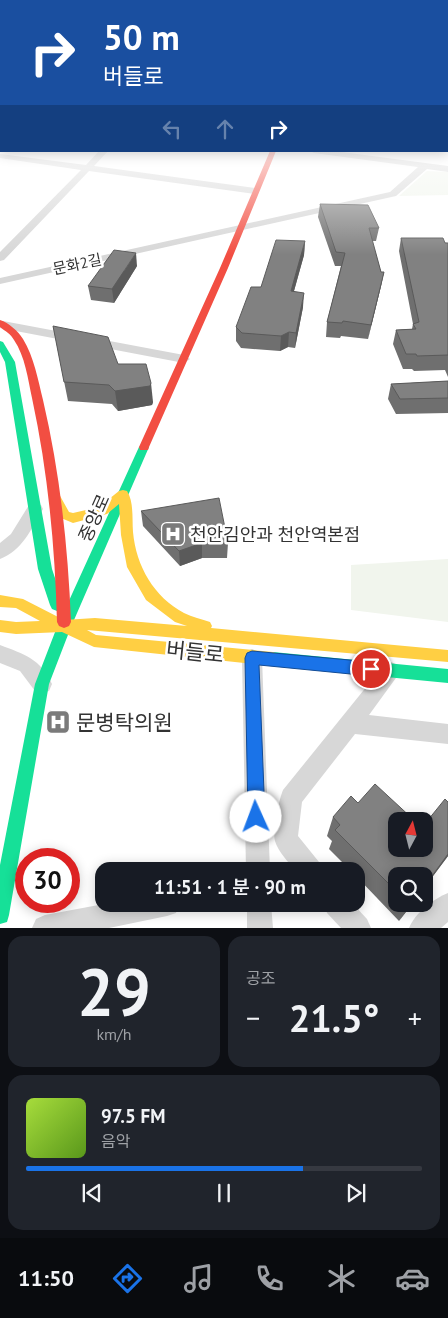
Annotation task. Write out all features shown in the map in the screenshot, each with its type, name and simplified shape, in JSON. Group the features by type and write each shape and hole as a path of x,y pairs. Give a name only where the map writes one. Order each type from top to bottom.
{"street":[{"path":"0,258 88,168"},
{"path":"90,168 256,192"},
{"name":"중앙로","path":"0,915 42,684 64,627 184,359 266,168"},
{"name":"문화2길","path":"0,281 241,226 393,194 422,168"},
{"path":"2,324 184,359"},
{"path":"2,324 16,335 28,361 38,401 55,497 62,558 64,627"},
{"path":"0,344 10,362 45,569 64,627"},
{"path":"55,497 65,515 73,518 103,511 125,493"},
{"path":"125,493 127,535 132,563 151,596 180,618 232,635"},
{"path":"0,552 17,539 35,510"},
{"path":"0,600 18,603 64,627"},
{"name":"버들로","path":"64,627 95,624 448,656"},
{"path":"0,626 16,628 64,627"},
{"name":"버들로","path":"64,627 94,641 448,676"},
{"path":"0,654 27,665 42,684"},
{"path":"252,658 258,862"},
{"path":"303,862 286,839 291,798 391,671"},
{"path":"350,723 448,734"},
{"path":"422,928 448,904"},
{"path":"45,928 126,912"},
{"path":"259,912 260,928"},
{"path":"343,912 358,928"}],"shaded area":[{"path":"427,171 448,172 448,195 399,196"},
{"path":"448,559 448,622 351,610 351,565"}],"building":[{"path":"320,204 368,205 379,228 369,228 381,272 384,272 371,325 343,321 342,323 327,322 345,253 336,252"},
{"path":"401,238 443,238 445,243 448,243 448,355 417,356 416,354 406,354 396,330 416,329 413,324 419,322"},
{"path":"276,240 305,241 291,291 304,293 296,333 289,332 281,336 242,333 236,327 251,287 261,287"},
{"path":"114,250 136,253 112,289 88,286"},
{"path":"53,326 108,337 118,364 146,364 151,383 150,386 115,391 109,385 64,382"},
{"path":"448,381 448,398 400,399 391,384"},
{"path":"219,498 228,543 202,543 179,551 141,511"},
{"path":"375,784 405,812 388,812 388,858 432,858 433,814 445,799 448,802 448,854 433,875 433,867 388,867 388,883 335,830 340,825 333,817 351,796 358,803"}],"traffic: fast":[{"path":"0,344 10,362 45,569 57,605"},
{"path":"0,915 42,684 64,627 144,447"},
{"path":"273,659 448,676"}],"traffic: slow":[{"path":"55,497 65,515 73,518 103,511 123,494"},
{"path":"125,497 127,535 132,563 151,596 180,618 205,626"},
{"path":"0,601 18,603 94,641 273,659"},
{"path":"0,626 16,628 95,624 448,656"}],"traffic: jam":[{"path":"144,447 224,268 266,168"},
{"path":"0,323 15,334 22,344 41,413 59,532 64,622"}],"place":[{"name":"천안김안과 천안역본점","path":"173,534"},
{"name":"문병탁의원","path":"58,722"}],"route":[{"path":"256,817 252,658 371,669"}]}
